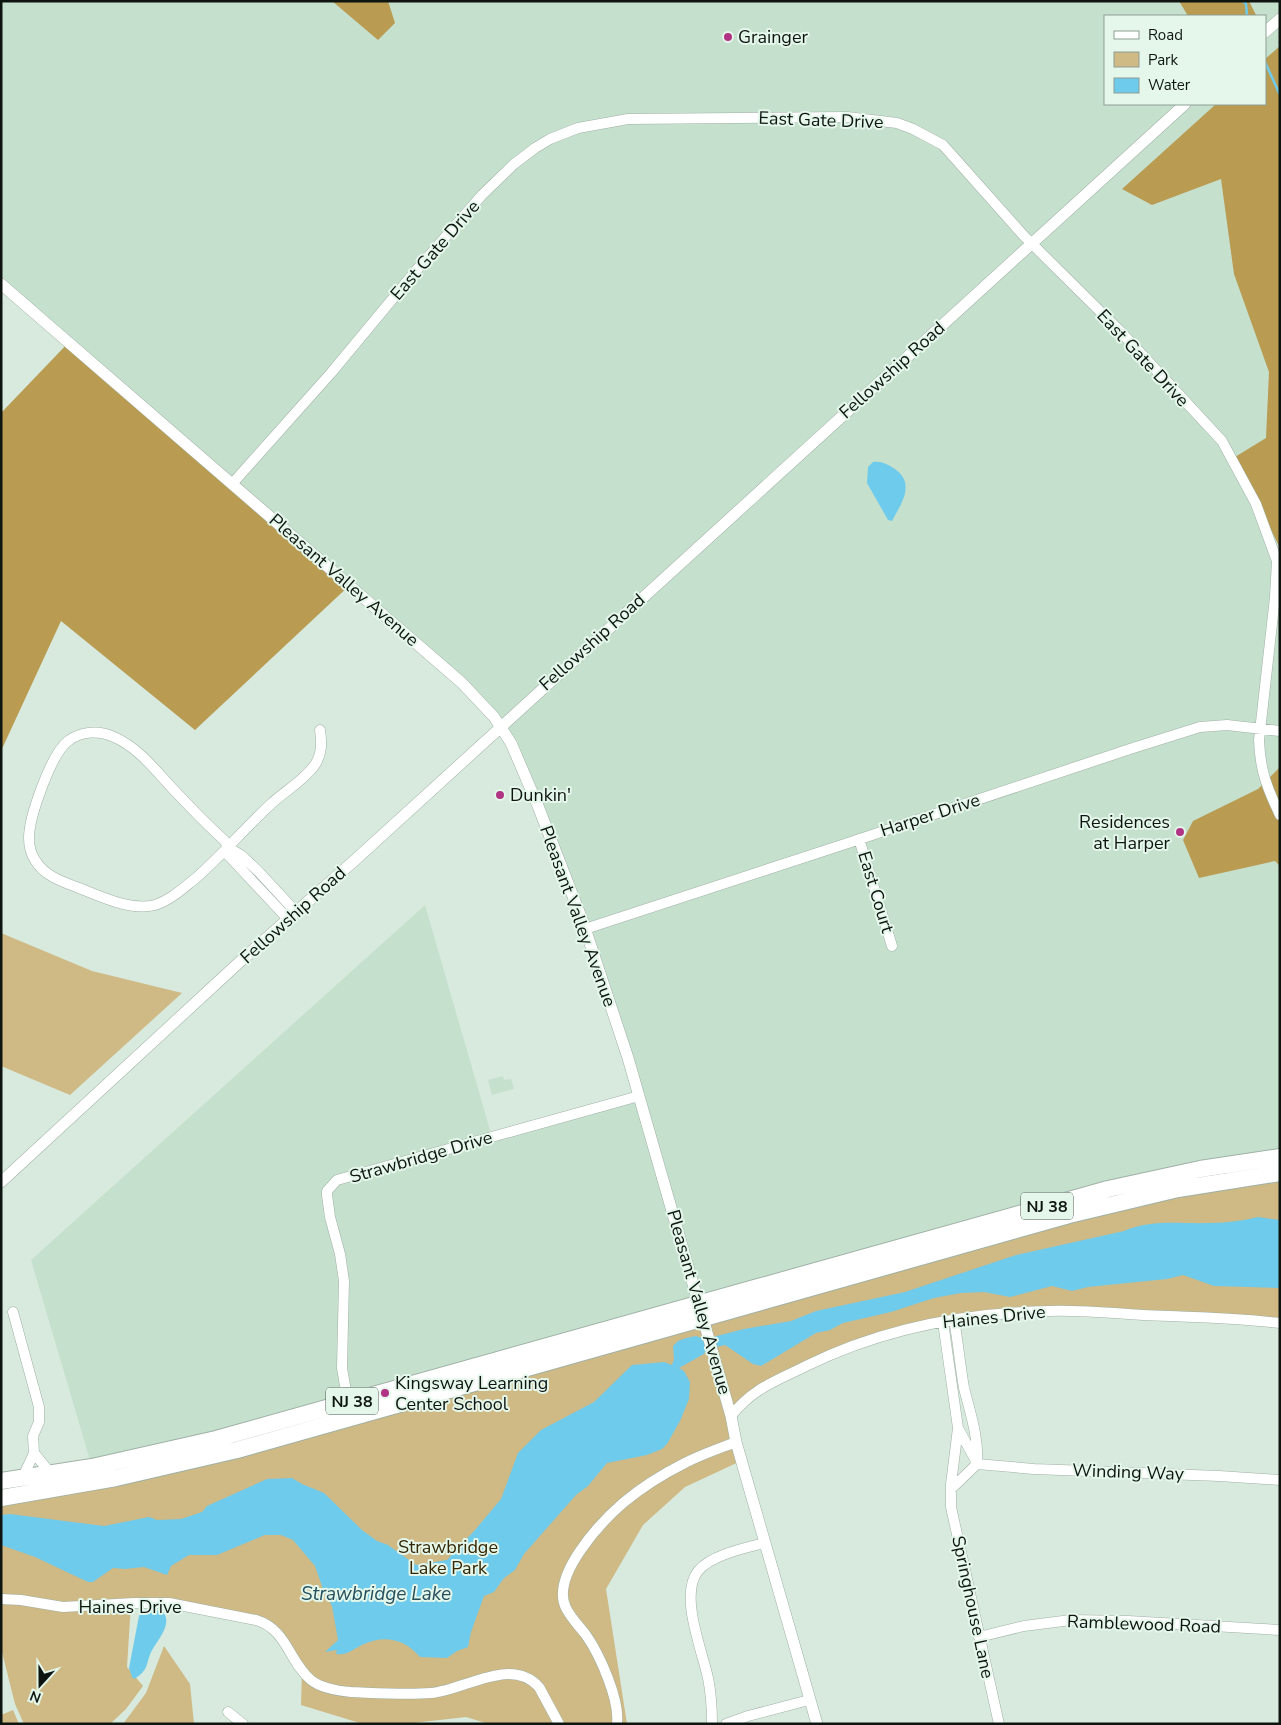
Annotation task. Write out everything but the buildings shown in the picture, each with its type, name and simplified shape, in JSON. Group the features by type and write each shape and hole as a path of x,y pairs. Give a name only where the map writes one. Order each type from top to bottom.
{"highway":[{"name":"NJ 38","path":"1,1481 100,1466 208,1441 348,1403 703,1318 1108,1189 1200,1169 1280,1156"},
{"name":"NJ 38","path":"1,1498 116,1478 237,1450 1120,1202 1196,1186 1280,1173"}],"street":[{"path":"1266,31 1280,19"},
{"name":"Fellowship Road","path":"1,1182 245,957 1184,105"},
{"name":"East Gate Drive","path":"232,484 332,373 414,273 482,195 514,164 535,148 557,136 578,128 628,119 847,117 897,123 942,144 1031,243 1120,331 1222,441 1256,504 1277,561 1275,597 1259,740 1262,770 1266,786 1280,815"},
{"name":"Pleasant Valley Avenue","path":"1,284 443,666 484,706 514,748 585,929 612,1005 731,1416 736,1442 816,1724"},
{"name":"Harper Drive","path":"585,929 1200,727 1227,726 1280,731"},
{"path":"292,916 228,856 229,848 224,840 145,759 115,737 105,734 94,733 75,737 66,742 60,750 41,792 33,817 29,839 35,860 49,875 104,897 137,906 147,906 166,901 206,869 229,848 272,804 300,781 314,766 321,748 320,730"},
{"name":"East Court","path":"859,839 866,866 882,908 892,946"},
{"name":"Strawbridge Drive","path":"348,1403 342,1368 344,1281 327,1195 337,1180 639,1096"},
{"name":"Haines Drive","path":"731,1416 743,1401 762,1387 841,1349 896,1331 949,1321 994,1314 1093,1311 1280,1323"},
{"path":"13,1312 39,1407 39,1422 33,1436 34,1453 22,1479"},
{"path":"949,1321 976,1438 977,1464 951,1489"},
{"name":"Springhouse Lane","path":"949,1321 958,1428 951,1489 951,1507 999,1724"},
{"name":"Springhouse Lane","path":"958,1428 977,1464"},
{"path":"617,1724 615,1703 602,1661 565,1607 563,1595 564,1582 570,1567 581,1550 622,1505 636,1494 682,1464 736,1442"},
{"path":"34,1453 51,1474"},
{"name":"Winding Way","path":"977,1464 1034,1469 1280,1480"},
{"path":"712,1724 708,1679 691,1605 693,1579 699,1570 712,1561 744,1548 764,1543"},
{"name":"Haines Drive","path":"1,1599 21,1600 63,1607 139,1603 177,1604 262,1622 280,1635 294,1659 312,1682 338,1690 417,1694 433,1692 496,1676 521,1675 539,1687 559,1724"},
{"name":"Ramblewood Road","path":"979,1637 1024,1626 1071,1620 1128,1621 1280,1630"},
{"path":"726,1724 748,1716 809,1700"},
{"path":"228,1712 243,1724"}],"shaded area":[{"path":"1,1 1280,1 1280,1157 1200,1169 92,1467 31,1260 425,905 492,1137 639,1096 522,766 480,702 1,285"},
{"path":"332,1 388,1 395,23 378,40"},
{"path":"1179,1 1249,1 1256,15 1187,15"},
{"path":"1280,46 1280,548 1235,457 1266,438 1269,372 1234,274 1221,179 1152,205 1122,189 1215,105 1266,105 1266,58"},
{"path":"70,341 351,584 195,730 61,621 1,751 1,413"},
{"path":"1280,767 1280,866 1275,861 1199,878 1183,840 1193,821 1258,789"},
{"path":"503,1076 504,1080 511,1079 514,1089 492,1095 488,1080"}],"green space":[{"path":"1,933 92,971 182,993 70,1095 1,1066"},
{"name":"Strawbridge Lake Park","path":"1280,1173 1280,1322 1012,1313 868,1340 749,1396 731,1416 743,1460 685,1487 643,1525 606,1589 627,1724 489,1724 466,1717 404,1724 363,1724 301,1705 302,1670 280,1635 241,1617 131,1603 127,1667 143,1686 126,1709 110,1724 24,1724 15,1704 1,1648 1,1498 86,1484 1069,1215"},
{"path":"164,1646 190,1684 194,1724 123,1724 146,1693"},
{"path":"13,1710 19,1724 1,1724 1,1715"}],"water":[{"path":"873,462 887,464 895,469 905,481 905,494 892,521 888,520 867,483 868,467"},
{"name":"Strawbridge Lake","path":"1258,1217 1280,1220 1280,1288 1214,1286 1183,1275 1167,1279 1088,1287 1072,1291 1052,1286 1010,1297 984,1292 961,1293 934,1298 891,1312 843,1323 830,1330 816,1333 761,1366 753,1364 725,1345 707,1349 704,1354 679,1368 684,1371 690,1382 689,1399 680,1421 667,1444 662,1449 647,1455 607,1463 524,1554 515,1570 504,1578 494,1592 484,1596 471,1632 468,1647 457,1651 447,1658 420,1657 401,1642 386,1639 370,1642 343,1654 336,1654 337,1650 325,1652 338,1640 332,1606 323,1589 315,1566 293,1540 281,1535 265,1535 217,1555 189,1555 171,1566 167,1575 144,1567 113,1568 93,1582 88,1582 35,1557 1,1545 1,1515 10,1514 104,1526 149,1517 157,1520 181,1519 202,1512 207,1506 267,1479 292,1478 324,1493 362,1530 377,1541 388,1545 416,1565 447,1560 501,1499 518,1453 541,1430 594,1402 632,1365 664,1362 672,1365 674,1359 673,1346 678,1341 696,1336 705,1339 744,1329 791,1321 816,1311 905,1292 1016,1255 1135,1227 1155,1223 1221,1223"},
{"path":"147,1609 162,1611 165,1615 166,1625 151,1652 143,1672 134,1679 129,1668 139,1616 142,1611"}],"waterway":[{"path":"1243,1 1246,4 1247,15"},
{"path":"1266,64 1280,95"}],"place":[{"name":"Grainger","path":"728,37"},
{"name":"Dunkin'","path":"500,795"},
{"name":"Residences at Harper","path":"1180,832"},
{"name":"Kingsway Learning Center School","path":"385,1393"}]}
